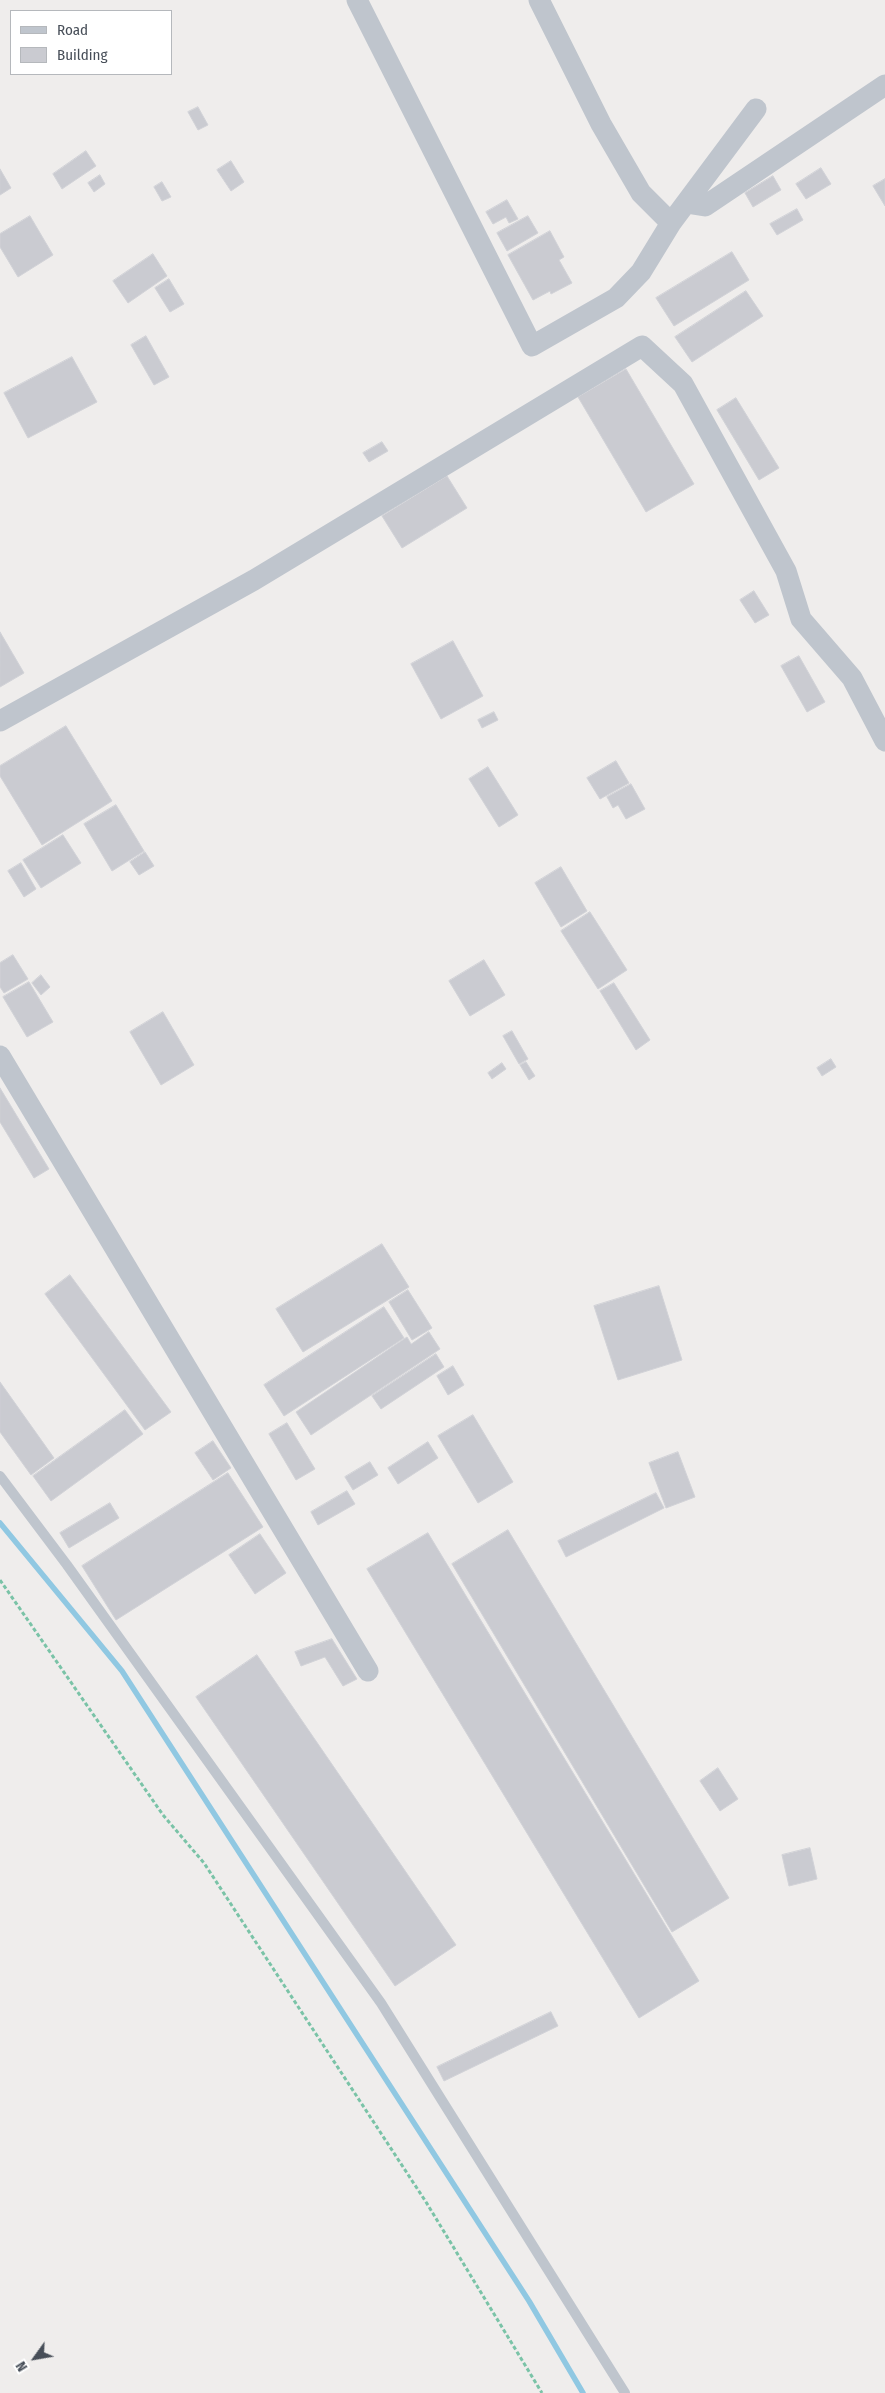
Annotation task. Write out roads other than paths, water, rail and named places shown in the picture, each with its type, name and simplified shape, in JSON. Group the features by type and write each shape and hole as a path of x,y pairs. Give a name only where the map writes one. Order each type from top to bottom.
{"street":[{"path":"357,0 532,346 616,298 641,272 671,223 756,109"},
{"path":"539,0 601,124 641,193 671,223"},
{"path":"686,203 705,206 885,85"},
{"path":"0,721 254,580 642,346 683,384 786,571 801,619 852,678 885,741"},
{"path":"0,1056 368,1671"}],"lane":[{"path":"0,1476 67,1564 381,2003 625,2393"}],"waterway":[{"path":"0,1523 122,1671 529,2301 583,2393"}]}
